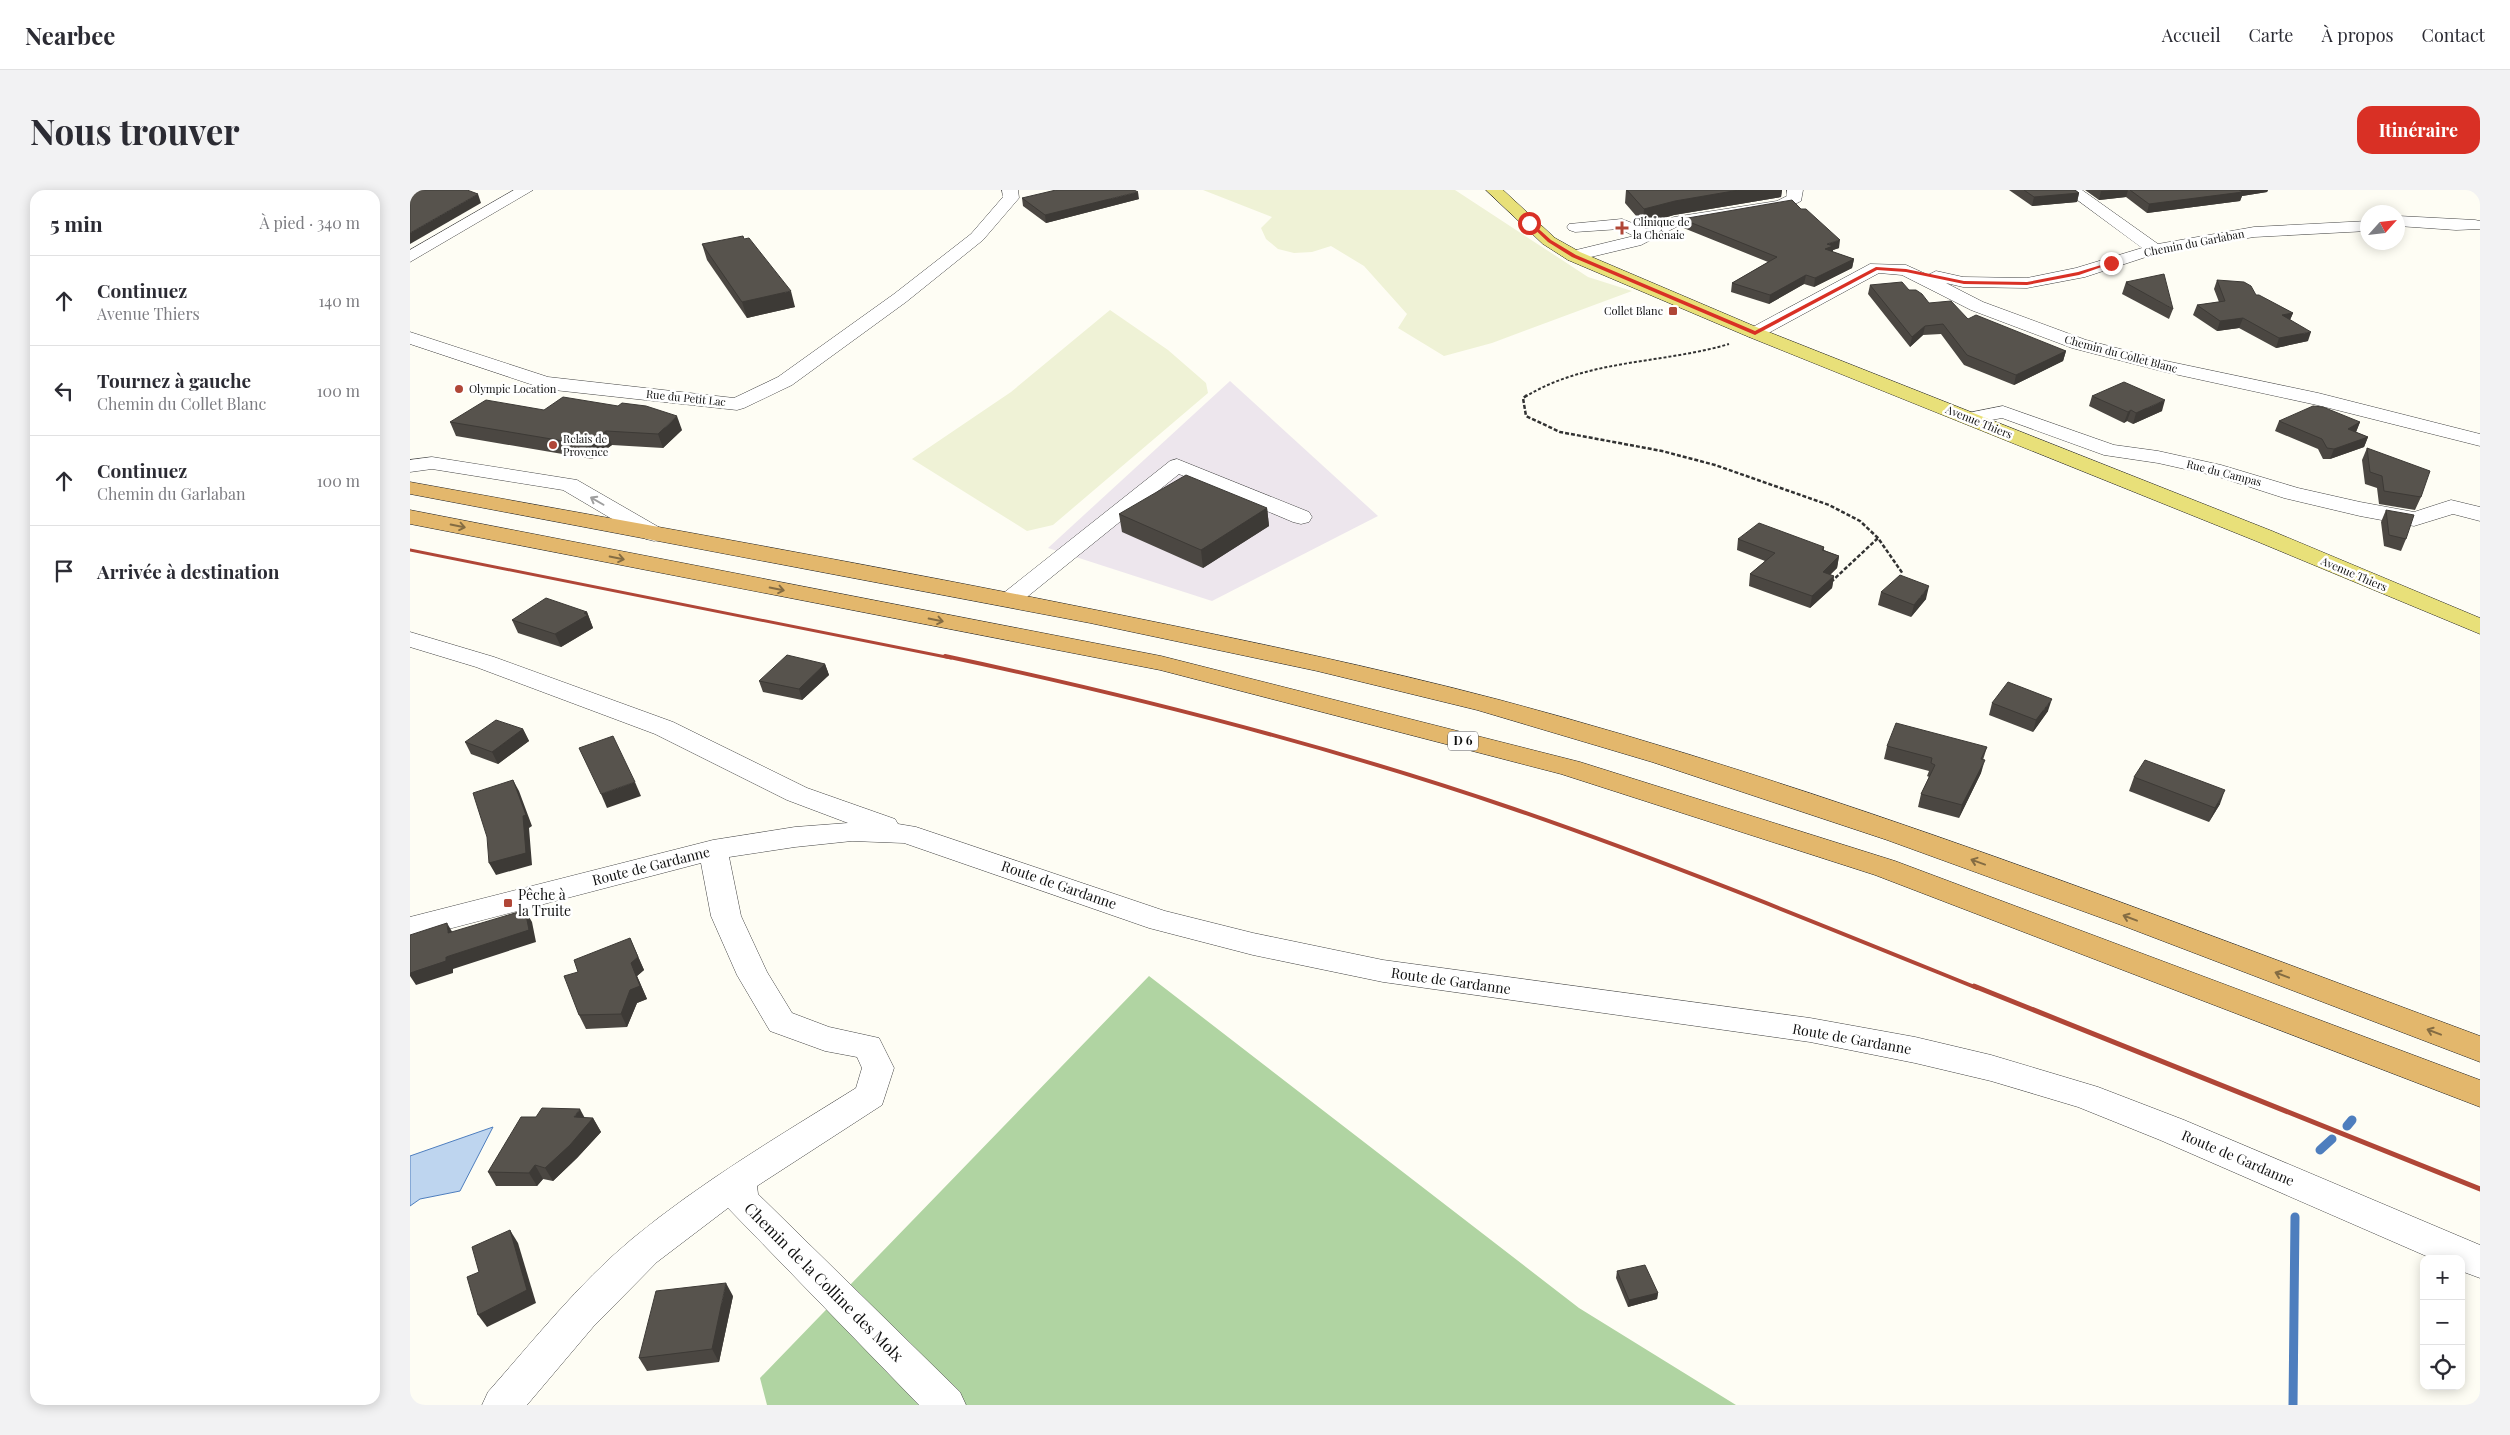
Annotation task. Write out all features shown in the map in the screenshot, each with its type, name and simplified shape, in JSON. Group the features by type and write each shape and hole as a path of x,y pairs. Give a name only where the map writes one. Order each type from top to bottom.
{"highway":[{"path":"410,488 1009,600 1208,640 1368,676 1538,719 1717,772 1910,837 2480,1049"},
{"name":"D 6","path":"410,517 1161,663 1570,768 1884,868 2480,1094"}],"main road":[{"name":"Avenue Thiers","path":"1494,190 1550,241 1574,256 1755,333 2264,536 2480,627"}],"street":[{"path":"410,257 525,190"},
{"name":"Rue du Petit Lac","path":"410,338 545,382 737,404 785,381 900,298 977,238 1011,198 1010,190"},
{"path":"1574,256 1635,242 1674,222 1781,205 1795,198 1795,190"},
{"path":"2072,190 2155,249"},
{"path":"451,215 471,204"},
{"path":"2405,220 2430,221 2454,226 2475,225"},
{"path":"1575,227 1622,224 1648,236"},
{"name":"Chemin du Garlaban","path":"1906,270 1964,282 2027,283 2079,273 2155,249 2254,232 2306,231 2360,227"},
{"name":"Chemin du Collet Blanc","path":"1755,333 1876,268 1906,270 1977,306 2079,344 2165,366 2318,399 2480,440"},
{"name":"Rue du Campas","path":"1970,418 2003,412 2111,451 2158,458 2221,471 2292,493 2360,510 2414,518 2436,514 2451,507 2480,514"},
{"path":"410,466 469,456 571,480 654,534"},
{"path":"432,463 571,480"},
{"path":"1009,600 1178,465 1301,517"},
{"path":"410,639 485,662 664,728 797,794 906,834"},
{"name":"Route de Gardanne","path":"410,928 713,850 795,836 852,832 906,834 1160,920 1253,944 1384,971 1810,1030 1915,1050 1991,1068 2086,1096 2172,1130 2480,1262"},
{"path":"502,1405 580,1315 644,1251 738,1180 870,1096 878,1068 868,1047 824,1039 781,1022 753,975 726,916 713,850"},
{"name":"Chemin de la Colline des Molx","path":"738,1180 742,1200 946,1405"}],"path":[{"path":"1755,333 1717,348 1587,373 1544,384 1523,398 1526,416 1560,432 1662,451 1715,465 1829,505 1860,521 1878,538 1903,574"},
{"path":"1828,585 1878,538"}],"shaded area":[{"path":"1230,381 1378,516 1212,601 1048,548"}],"green space":[{"path":"1203,190 1455,190 1588,277 1632,291 1492,343 1444,356 1398,328 1407,314 1364,266 1331,246 1312,252 1294,253 1278,249 1266,239 1261,228 1272,217"},
{"path":"1110,310 1168,350 1206,383 1208,393 1053,525 1027,531 912,459 1011,392"},
{"path":"1149,976 1579,1308 1736,1405 767,1405 760,1378"}],"water":[{"path":"493,1127 460,1191 420,1199 410,1206 410,1156"}],"building":[{"path":"410,190 467,190 478,194 410,233"},
{"path":"1056,190 1134,190 1138,192 1045,215 1022,198"},
{"path":"1627,190 1739,190 1675,201 1644,209"},
{"path":"2024,190 2075,190 2079,193 2034,197"},
{"path":"2130,190 2239,190 2243,192 2149,204"},
{"path":"1792,200 1801,209 1806,209 1840,240 1827,244 1833,246 1825,249 1854,259 1815,278 1806,275 1770,295 1732,283 1777,257 1682,219"},
{"path":"743,236 744,239 749,238 791,291 742,302 702,244"},
{"path":"2164,274 2173,309 2126,283 2128,283 2126,282"},
{"path":"2217,280 2244,282 2251,286 2256,295 2293,313 2282,315 2311,332 2279,338 2243,318 2220,321 2197,305 2225,301"},
{"path":"1902,282 1909,290 1916,290 1922,294 1929,303 1951,301 1968,319 1976,315 2066,351 2016,375 1967,355 1943,324 1925,326 1912,337 1870,285"},
{"path":"2124,382 2165,400 2136,413 2131,410 2128,412 2092,396"},
{"path":"563,397 618,406 622,403 646,406 677,416 658,434 606,431 587,445 450,422 486,400 544,410"},
{"path":"2313,406 2323,407 2360,422 2348,429 2368,437 2334,449 2327,448 2322,439 2279,421"},
{"path":"2367,448 2430,471 2421,497 2384,491 2382,476 2370,472"},
{"path":"1186,475 1267,508 1201,550 1119,514"},
{"path":"2386,510 2414,515 2406,539 2389,535"},
{"path":"1759,523 1824,547 1822,550 1839,556 1823,572 1834,576 1812,596 1750,574 1775,553 1738,539"},
{"path":"1900,575 1929,586 1914,605 1881,592"},
{"path":"546,598 587,612 584,613 588,615 555,634 512,620"},
{"path":"787,655 825,664 799,689 759,681"},
{"path":"2008,682 2052,699 2036,720 1992,703"},
{"path":"496,720 523,729 492,752 465,742"},
{"path":"1896,723 1987,747 1981,759 1985,760 1962,805 1921,794 1935,765 1931,763 1932,758 1887,746"},
{"path":"613,736 635,782 601,794 579,748"},
{"path":"2145,760 2225,790 2215,808 2134,777"},
{"path":"513,780 526,815 523,816 526,853 489,863 487,837 473,793"},
{"path":"525,910 529,930 446,957 446,961 410,973 410,935 447,923 448,933"},
{"path":"630,938 638,957 631,963 640,986 630,990 621,1014 579,1015 564,976 578,972 574,960"},
{"path":"542,1108 580,1109 574,1117 593,1118 570,1145 545,1168 535,1165 529,1173 488,1172 521,1117 536,1117"},
{"path":"510,1230 527,1290 478,1315 467,1277 479,1272 472,1247"},
{"path":"1645,1265 1658,1293 1629,1300 1617,1271"},
{"path":"726,1283 712,1349 639,1358 656,1291"}],"waterway":[{"path":"2347,1126 2352,1120"},
{"path":"2320,1150 2332,1139"},
{"path":"2293,1405 2295,1217"}],"railway":[{"path":"410,550 951,658"},
{"path":"945,656 1089,688 1232,724 1303,743 1444,786 1514,809 1689,873 1977,988"},
{"path":"1974,986 2480,1189"}],"place":[{"name":"Clinique de la Chênaie","path":"1622,228"},
{"name":"Collet Blanc","path":"1673,311"},
{"name":"Olympic Location","path":"459,389"},
{"name":"Relais de Provence","path":"553,445"},
{"name":"Pêche à la Truite","path":"508,903"}],"route":[{"path":"1529,223 1550,241 1574,256 1755,333 1876,268 1906,270 1964,282 2027,283 2079,273 2111,263"}]}
